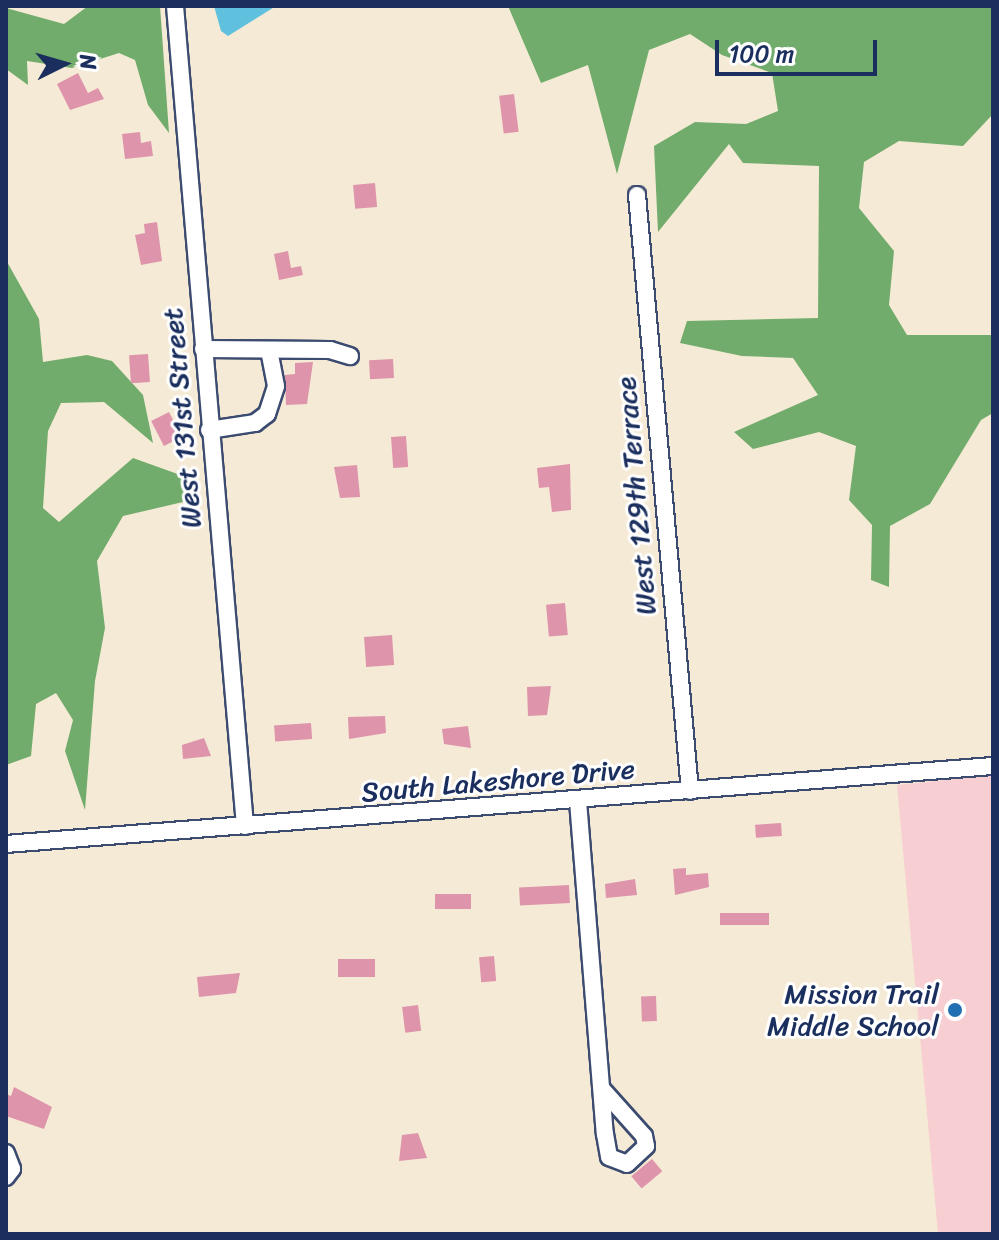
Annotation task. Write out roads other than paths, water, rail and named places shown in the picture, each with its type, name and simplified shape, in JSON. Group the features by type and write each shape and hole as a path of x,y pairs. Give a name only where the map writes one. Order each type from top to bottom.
{"street":[{"name":"West 131st Street","path":"175,6 245,826"},
{"name":"West 129th Terrace","path":"637,195 690,791"},
{"path":"203,349 330,350 350,356"},
{"path":"209,430 255,423 267,414 276,386 269,351"},
{"name":"South Lakeshore Drive","path":"6,844 993,766"},
{"path":"578,801 602,1089"},
{"path":"6,1153 12,1169 6,1177"}],"water":[{"path":"214,6 276,6 228,36 221,31"}],"place":[{"name":"Mission Trail Middle School","path":"955,1010"}]}
